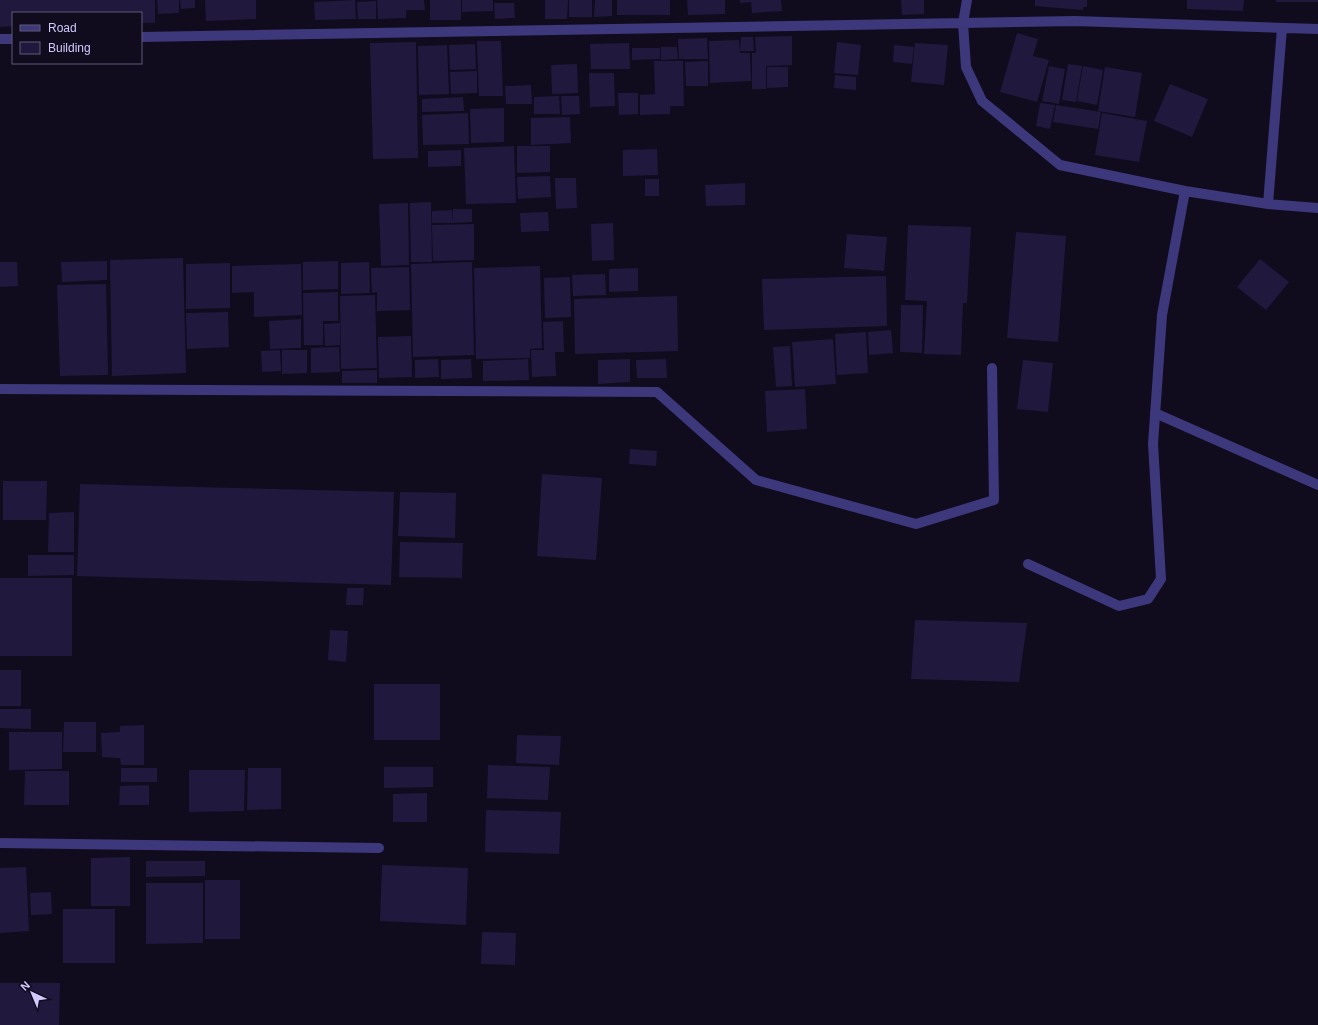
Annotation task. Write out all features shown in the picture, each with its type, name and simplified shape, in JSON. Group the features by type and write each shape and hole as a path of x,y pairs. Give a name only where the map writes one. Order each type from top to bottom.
{"street":[{"path":"967,0 963,23 966,67 982,101 1060,165 1185,191 1268,204 1318,208"},
{"path":"142,37 1075,21 1318,29"},
{"path":"1268,204 1282,28"},
{"path":"0,39 12,39"},
{"path":"1028,564 1119,606 1148,599 1161,579 1152,444 1162,315 1185,191"},
{"path":"0,389 656,392 756,480 916,524 994,500 992,368"},
{"path":"1155,413 1318,485"},
{"path":"0,843 379,848"}],"building":[{"path":"0,0 155,0 155,23 142,23 142,12 12,12 12,26 0,27"},
{"path":"157,0 179,0 179,13 158,14"},
{"path":"180,0 195,0 195,8 181,9"},
{"path":"205,0 256,0 256,19 206,21"},
{"path":"355,0 356,19 315,20 314,2"},
{"path":"377,0 424,0 425,10 406,10 406,18 378,19"},
{"path":"430,0 461,0 461,20 430,20"},
{"path":"462,0 493,0 493,11 462,12"},
{"path":"545,0 568,0 567,19 545,19"},
{"path":"569,0 592,0 592,17 569,17"},
{"path":"595,0 612,0 612,16 594,17"},
{"path":"617,0 670,0 670,15 617,15"},
{"path":"687,0 725,0 725,14 688,15"},
{"path":"740,0 781,0 782,11 752,13 751,2 740,3"},
{"path":"901,0 924,0 924,14 902,15"},
{"path":"1035,0 1087,0 1087,7 1083,7 1083,10 1035,6"},
{"path":"1187,0 1244,0 1243,11 1187,9"},
{"path":"1276,0 1318,0 1318,2 1276,2"},
{"path":"376,1 376,19 358,19 357,2"},
{"path":"494,3 514,3 515,18 495,19"},
{"path":"1017,33 1038,39 1033,56 1049,60 1037,102 1000,92"},
{"path":"792,36 792,65 766,66 766,89 752,89 752,53 756,53 755,37"},
{"path":"741,37 753,37 754,51 740,51"},
{"path":"707,38 708,59 679,59 678,39"},
{"path":"739,40 740,53 750,53 751,81 710,83 709,41"},
{"path":"477,41 501,41 503,96 479,96"},
{"path":"416,42 418,158 373,159 370,43"},
{"path":"837,42 861,45 858,75 834,73"},
{"path":"629,43 630,69 591,69 590,44"},
{"path":"915,43 948,45 944,85 911,82"},
{"path":"475,44 476,69 450,70 449,45"},
{"path":"447,45 449,94 419,95 418,46"},
{"path":"894,45 914,47 912,64 893,62"},
{"path":"661,47 677,47 678,59 661,60"},
{"path":"632,48 660,48 660,59 632,60"},
{"path":"654,61 683,61 684,106 670,106 670,114 640,115 640,95 655,94"},
{"path":"708,61 708,86 686,86 685,62"},
{"path":"577,64 578,93 552,94 551,65"},
{"path":"1068,64 1082,66 1076,102 1062,100"},
{"path":"1049,66 1065,69 1059,104 1042,101"},
{"path":"1083,66 1103,70 1097,105 1077,101"},
{"path":"767,67 788,67 788,87 767,88"},
{"path":"1105,67 1142,73 1135,117 1098,111"},
{"path":"477,71 477,93 451,94 450,72"},
{"path":"589,73 614,73 615,106 590,107"},
{"path":"835,75 856,77 856,90 834,88"},
{"path":"1170,84 1208,99 1192,137 1154,121"},
{"path":"531,85 532,104 506,104 505,86"},
{"path":"618,93 638,93 638,114 619,115"},
{"path":"559,96 560,114 534,114 534,97"},
{"path":"561,96 579,96 580,114 562,115"},
{"path":"463,97 464,111 422,112 422,99"},
{"path":"1040,103 1055,105 1050,129 1036,126"},
{"path":"1056,105 1101,112 1098,129 1053,122"},
{"path":"504,108 504,142 471,143 470,109"},
{"path":"468,113 469,144 423,145 422,115"},
{"path":"1102,113 1147,121 1139,162 1095,155"},
{"path":"570,117 571,143 531,145 531,118"},
{"path":"514,146 516,203 466,204 464,148"},
{"path":"517,146 550,146 550,172 517,173"},
{"path":"657,149 658,175 623,176 623,150"},
{"path":"461,150 461,166 428,167 428,151"},
{"path":"550,176 551,197 518,199 517,177"},
{"path":"555,178 576,178 577,208 556,209"},
{"path":"645,179 659,179 659,196 645,196"},
{"path":"745,183 745,205 706,206 705,185"},
{"path":"431,202 432,262 411,262 410,203"},
{"path":"408,203 409,265 381,266 379,204"},
{"path":"453,209 472,209 472,222 453,223"},
{"path":"452,210 453,223 432,223 432,211"},
{"path":"548,212 549,231 521,232 520,213"},
{"path":"613,223 614,260 592,261 591,224"},
{"path":"474,224 474,260 433,261 432,225"},
{"path":"908,225 971,227 967,303 963,303 961,355 924,354 927,301 905,300"},
{"path":"1016,232 1066,236 1058,342 1007,338"},
{"path":"847,234 887,237 884,271 844,268"},
{"path":"183,258 186,373 112,376 110,260"},
{"path":"1260,259 1289,282 1266,310 1237,287"},
{"path":"107,261 107,280 62,282 61,262"},
{"path":"338,261 338,289 303,290 303,262"},
{"path":"0,262 17,262 18,286 0,287"},
{"path":"369,262 370,293 341,294 341,263"},
{"path":"472,262 474,355 413,357 411,264"},
{"path":"230,263 230,308 186,309 186,264"},
{"path":"301,264 302,315 254,317 254,292 232,293 232,266"},
{"path":"540,266 542,348 530,349 530,358 476,359 474,268"},
{"path":"409,267 410,310 377,311 377,292 372,293 371,268"},
{"path":"638,268 638,291 609,292 609,269"},
{"path":"605,274 606,295 573,296 572,275"},
{"path":"886,276 887,326 764,330 762,279"},
{"path":"570,277 571,317 545,318 544,278"},
{"path":"106,284 108,375 60,376 57,285"},
{"path":"338,292 338,321 323,321 323,345 304,345 303,293"},
{"path":"375,295 377,368 341,369 340,296"},
{"path":"677,296 678,351 575,354 574,299"},
{"path":"901,305 923,305 922,353 900,352"},
{"path":"228,312 229,347 187,349 186,313"},
{"path":"301,319 301,348 270,349 269,321"},
{"path":"563,321 564,352 555,352 556,376 532,377 531,350 544,350 543,322"},
{"path":"340,323 340,345 325,346 324,324"},
{"path":"891,330 893,353 869,355 868,332"},
{"path":"866,332 868,373 837,375 835,334"},
{"path":"411,336 412,377 379,378 378,337"},
{"path":"833,339 836,384 795,387 792,342"},
{"path":"790,346 792,386 776,387 773,347"},
{"path":"339,347 340,372 311,373 311,348"},
{"path":"280,350 281,371 262,372 261,351"},
{"path":"282,350 307,350 307,373 282,374"},
{"path":"438,359 439,377 415,378 415,360"},
{"path":"471,359 472,378 441,379 441,360"},
{"path":"528,359 529,380 483,381 483,361"},
{"path":"630,359 630,382 598,384 598,360"},
{"path":"666,359 667,378 637,378 636,360"},
{"path":"1023,360 1053,363 1048,412 1017,409"},
{"path":"377,370 377,383 342,383 342,371"},
{"path":"805,389 807,429 767,432 765,391"},
{"path":"630,449 657,451 656,466 629,464"},
{"path":"542,474 602,478 596,560 537,556"},
{"path":"3,481 47,481 46,520 3,520"},
{"path":"80,484 394,492 391,585 77,576"},
{"path":"400,492 456,493 455,538 398,536"},
{"path":"74,512 74,552 48,552 49,513"},
{"path":"400,542 463,543 462,578 399,577"},
{"path":"28,555 74,555 74,575 28,576"},
{"path":"0,578 72,578 72,656 0,656"},
{"path":"347,588 364,588 363,605 346,605"},
{"path":"915,620 1027,623 1019,682 911,679"},
{"path":"330,630 348,631 346,662 328,660"},
{"path":"0,670 21,670 21,706 0,706"},
{"path":"374,684 440,684 440,740 374,740"},
{"path":"0,709 31,709 31,729 0,728"},
{"path":"64,722 96,722 96,752 63,752"},
{"path":"144,725 144,765 121,765 120,758 102,757 101,733 120,732 120,726"},
{"path":"9,732 62,732 62,769 9,770"},
{"path":"517,735 561,736 559,765 516,763"},
{"path":"488,765 550,767 548,800 487,798"},
{"path":"384,767 433,767 433,787 384,788"},
{"path":"121,768 157,768 157,782 121,782"},
{"path":"248,768 281,768 281,809 247,810"},
{"path":"189,770 245,770 244,811 189,812"},
{"path":"25,771 69,771 69,805 24,805"},
{"path":"149,785 149,805 119,805 120,786"},
{"path":"427,793 427,822 393,822 393,794"},
{"path":"486,810 561,812 559,854 485,852"},
{"path":"130,857 130,906 91,906 91,858"},
{"path":"146,861 205,861 205,876 146,877"},
{"path":"382,865 468,868 466,925 380,921"},
{"path":"26,867 29,931 0,933 0,868"},
{"path":"205,880 240,880 240,939 205,939"},
{"path":"146,883 203,883 203,943 146,944"},
{"path":"51,892 52,914 31,915 30,893"},
{"path":"63,909 115,909 115,963 63,963"},
{"path":"482,932 516,933 515,965 481,964"},
{"path":"0,983 60,983 59,1025 0,1025"}]}
